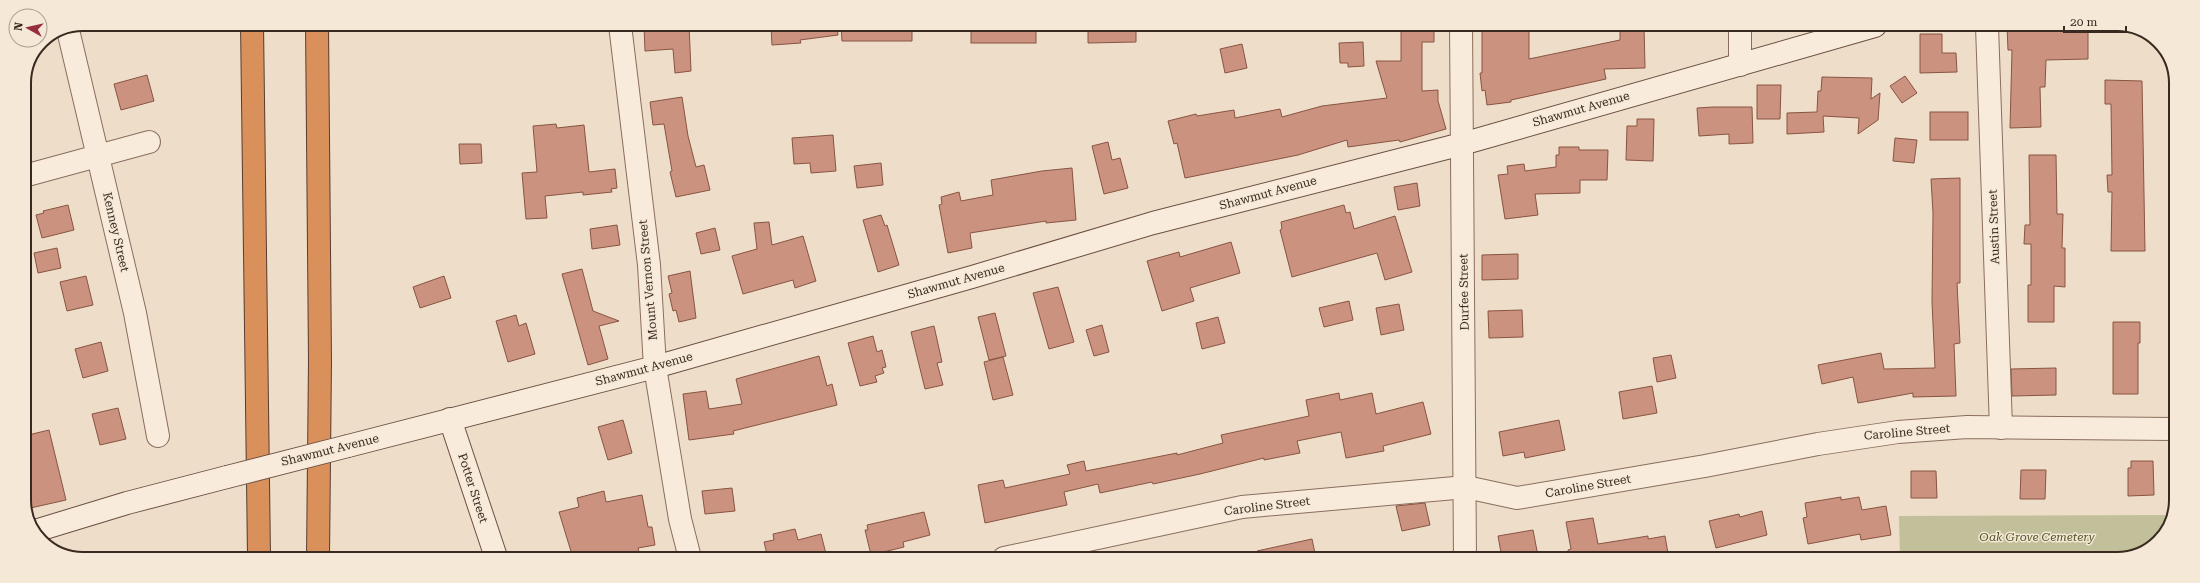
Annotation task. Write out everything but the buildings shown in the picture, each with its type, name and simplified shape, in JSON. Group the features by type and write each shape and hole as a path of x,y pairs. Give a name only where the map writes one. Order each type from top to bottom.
{"highway":[{"path":"252,31 259,552"},
{"path":"317,31 320,362 318,552"}],"street":[{"name":"Mount Vernon Street","path":"621,31 649,265 655,367 680,519 688,552"},
{"name":"Durfee Street","path":"1462,31 1466,487 1465,552"},
{"path":"1740,31 1740,65"},
{"name":"Shawmut Avenue","path":"40,529 127,503 655,367 972,277 1153,223 1462,144 1858,31"},
{"name":"Austin Street","path":"1987,31 2001,428"},
{"name":"Kenney Street","path":"69,33 135,313 158,436"},
{"path":"31,174 150,142"},
{"name":"Potter Street","path":"450,419 494,552"},
{"name":"Caroline Street","path":"1032,552 1242,507 1466,487 1517,498 1705,466 1868,435 1939,429 2169,429"}],"green space":[{"name":"Oak Grove Cemetery","path":"2167,515 2158,532 2143,545 2127,551 2117,552 1900,552 1899,516"}]}
